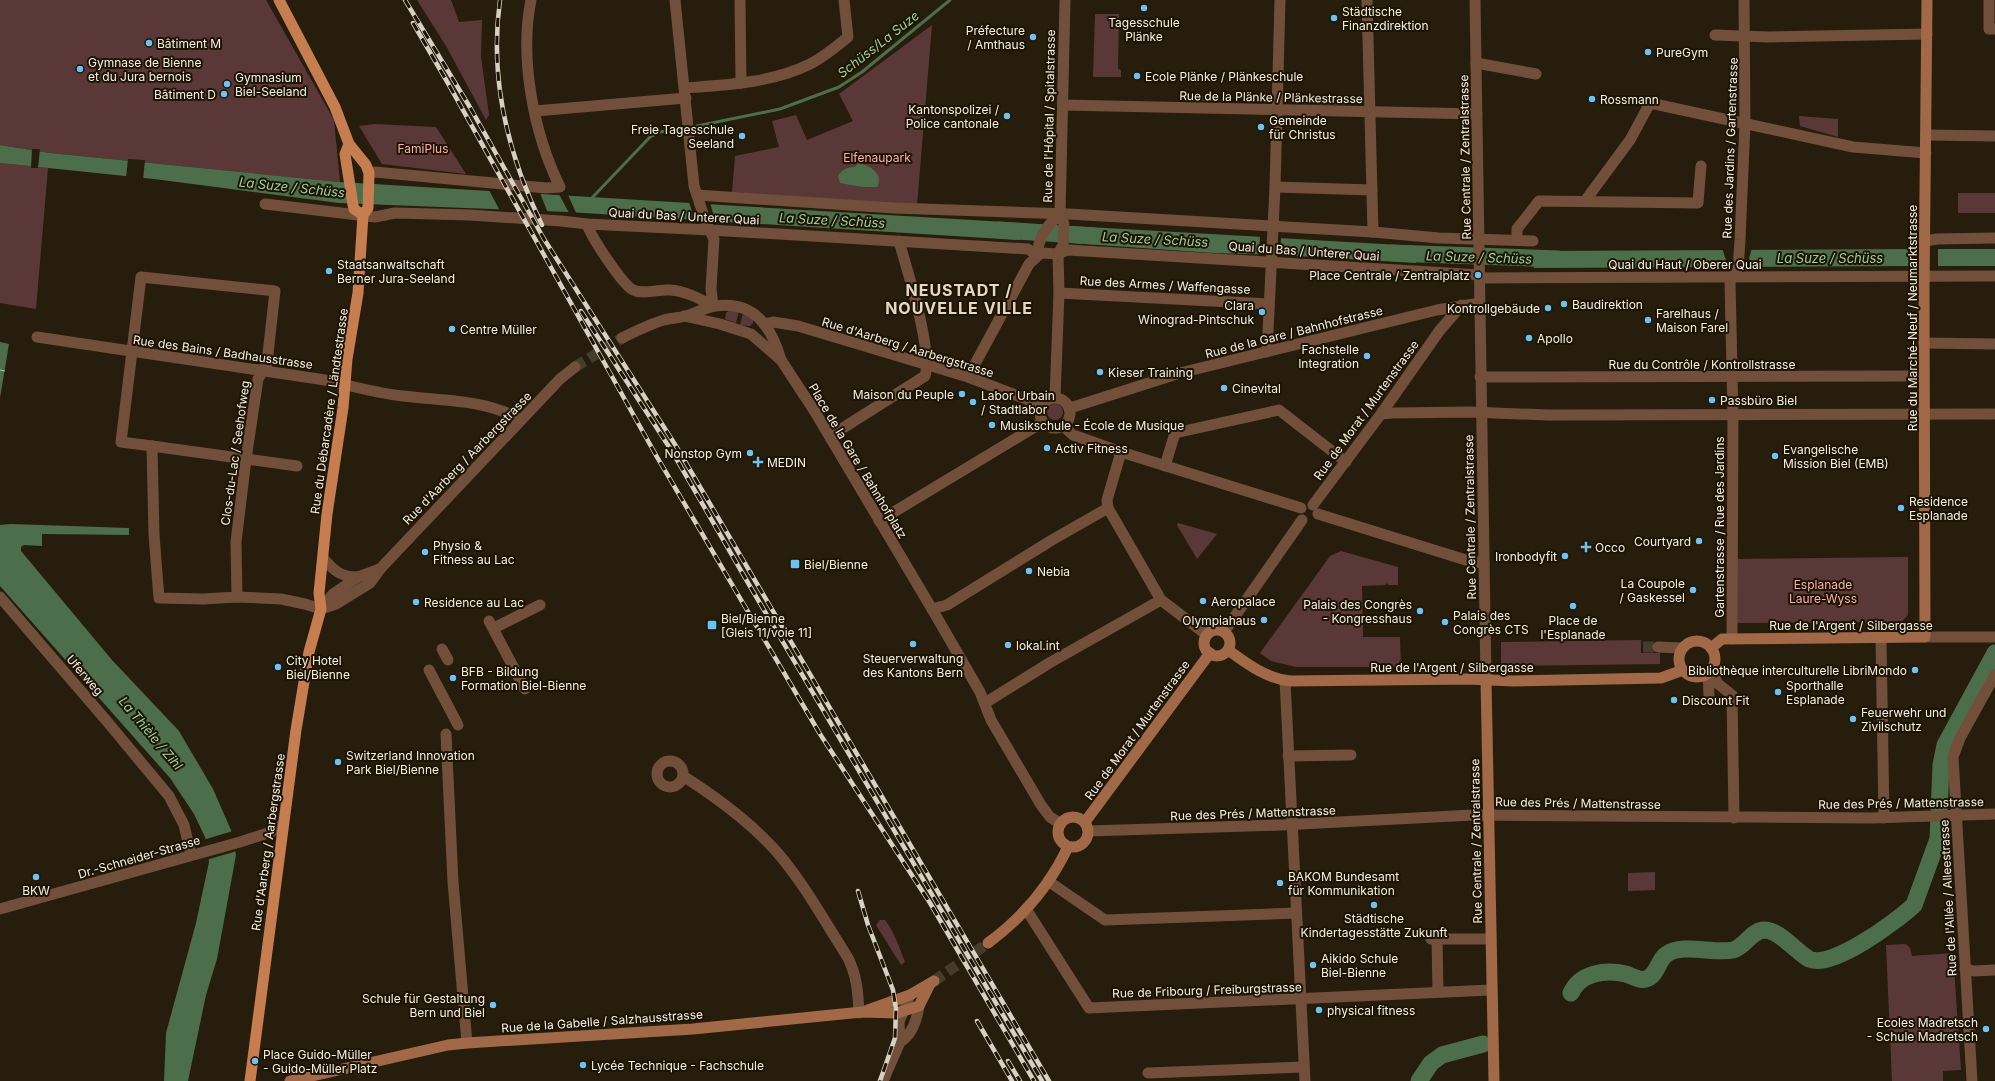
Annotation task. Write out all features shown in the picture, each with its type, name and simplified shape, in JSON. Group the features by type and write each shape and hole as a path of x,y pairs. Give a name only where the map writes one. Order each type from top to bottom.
{"main road":[{"path":"279,0 342,122 349,144 366,165 369,175"},
{"name":"Rue du Marché-Neuf / Neumarktstrasse","path":"1925,637 1924,274 1927,0"},
{"path":"349,144 345,154 354,209 366,211"},
{"name":"Rue du Débarcadère / Ländtestrasse","path":"321,609 319,593 347,359 359,283 369,175"},
{"name":"Rue d'Aarberg / Aarbergstrasse","path":"250,1081 282,825 297,720 309,652 321,609"},
{"path":"1217,630 1224,632 1230,640 1228,650 1226,653 1218,656 1210,654 1205,647 1207,635 1217,630"},
{"name":"Rue de l'Argent / Silbergasse","path":"1711,648 1722,639 1925,637"},
{"path":"1700,641 1711,648 1714,658 1710,670 1698,677 1687,674 1683,670 1679,659 1682,648 1687,644 1700,641"},
{"name":"Rue de l'Argent / Silbergasse","path":"1228,650 1262,672 1285,680 1662,678 1683,670"},
{"name":"Rue de Morat / Murtenstrasse","path":"1087,827 1210,654"},
{"name":"Rue Centrale / Zentralstrasse","path":"1486,680 1494,1081"},
{"path":"1072,817 1079,818 1087,827 1088,839 1083,845 1076,848 1068,847 1062,843 1059,837 1058,830 1066,819 1072,817"},
{"path":"988,943 1003,932 1026,909 1059,865 1068,847"},
{"path":"860,1013 910,995 919,988 932,982 919,1006"},
{"name":"Rue de la Gabelle / Salzhausstrasse","path":"290,1081 441,1046 467,1043 693,1029 860,1013 902,1012 919,1006"}],"street":[{"path":"369,175 375,172 546,188 560,187 555,176 535,111 530,77 527,32 531,0"},
{"path":"676,0 694,186 714,239 711,289 713,306 720,324"},
{"path":"740,0 741,83"},
{"path":"535,111 685,93 780,75 810,64 848,38 844,0"},
{"name":"Rue de l'Hôpital / Spitalstrasse","path":"1055,398 1059,293 1058,254 1063,243 1064,224 1060,214 1065,0"},
{"path":"1267,352 1275,187 1280,0"},
{"path":"1367,0 1372,232"},
{"name":"Rue Centrale / Zentralstrasse","path":"1475,0 1486,680"},
{"name":"Rue des Jardins / Gartenstrasse","path":"1733,414 1730,282 1736,273 1740,248 1745,123 1746,36 1744,0"},
{"path":"1989,0 1992,29"},
{"path":"1715,35 1927,34"},
{"path":"1476,63 1536,74"},
{"path":"1585,201 1630,140 1650,103 1853,147 1926,153"},
{"name":"Rue de la Plänke / Plänkestrasse","path":"1063,105 1477,114"},
{"path":"1926,136 1995,136"},
{"path":"1517,234 1538,201 1698,203 1701,166"},
{"path":"1275,187 1372,190"},
{"name":"Quai du Bas / Unterer Quai","path":"698,197 713,196 894,208 1060,214 1272,232 1372,232 1479,244"},
{"name":"Quai du Bas / Unterer Quai","path":"265,204 366,211 375,217 402,212 470,215 587,224 708,226 1028,249 1037,255 1046,252 1058,254 1068,250 1271,259 1480,273"},
{"path":"968,378 1029,264 1037,255 1038,242 1050,224 1060,214"},
{"path":"587,224 592,237 623,281 633,290 670,290 683,292 713,306"},
{"path":"1479,244 1517,234 1534,241"},
{"path":"1925,243 1937,239 1995,238"},
{"path":"831,439 843,428 923,379 927,365 925,342 899,240"},
{"name":"Quai du Haut / Oberer Quai","path":"1480,273 1518,278 1736,273 1995,276"},
{"name":"Clos-du-Lac / Seehofweg","path":"133,352 141,277 275,291 267,362 258,379 246,459 236,542 237,597"},
{"name":"Rue des Armes / Waffengasse","path":"1059,293 1269,304"},
{"name":"Rue de la Gare / Bahnhofstrasse","path":"1070,408 1160,379 1462,305 1480,303"},
{"name":"Rue de Morat / Murtenstrasse","path":"1316,510 1346,462 1382,414 1440,330 1462,305"},
{"path":"622,338 654,323 684,316 713,306 737,306 754,314 764,324 773,339 780,360"},
{"path":"684,316 720,324 751,334 764,324"},
{"name":"Rue d'Aarberg / Aarbergstrasse","path":"764,324 773,322 798,326 968,378 1042,405"},
{"name":"Place de la Gare / Bahnhofplatz","path":"751,334 780,360 831,439 932,609 985,703 991,720 1041,805 1050,817 1061,824"},
{"name":"Rue des Bains / Badhausstrasse","path":"37,337 262,372 325,380 369,392 436,398 500,410 521,420"},
{"path":"1924,343 1995,344"},
{"path":"133,352 121,442 297,466"},
{"name":"Rue d'Aarberg / Aarbergstrasse","path":"321,609 336,604 370,583 380,568 560,379 575,367"},
{"name":"Rue du Contrôle / Kontrollstrasse","path":"1480,377 1924,376"},
{"path":"1050,398 1055,398 1064,400 1070,408 1070,417 1063,426 1052,428 1043,422 1040,414 1042,405 1050,398"},
{"path":"1164,466 1175,433 1279,410 1346,462"},
{"path":"1382,414 1404,412 1602,415 1995,414"},
{"name":"Gartenstrasse / Rue des Jardins","path":"1732,639 1733,414"},
{"path":"879,521 1043,422"},
{"path":"1063,426 1073,435 1164,466 1301,508 1305,505 1469,561 1484,563"},
{"path":"152,446 154,535 159,598 203,599 237,597 281,599 321,609"},
{"path":"1121,452 1109,494 1108,508 1161,600 1207,635"},
{"path":"932,609 947,605 1049,542 1108,508"},
{"path":"1301,508 1300,516 1302,520 1308,523 1313,522 1316,510"},
{"path":"1224,632 1302,520"},
{"path":"323,558 339,575 358,578"},
{"name":"Rue d'Aarberg / Aarbergstrasse","path":"321,609 333,594 358,578 380,568"},
{"name":"Uferweg","path":"0,597 169,796 184,825 194,855"},
{"path":"985,703 1051,662 1161,600"},
{"path":"525,689 492,625 540,605"},
{"name":"Rue de l'Argent / Silbergasse","path":"1925,637 1995,637"},
{"path":"1880,638 1884,818"},
{"path":"1658,646 1682,648"},
{"path":"442,649 448,660"},
{"path":"429,670 458,725"},
{"path":"1709,697 1710,670"},
{"path":"1710,670 1717,683 1732,695 1734,818"},
{"name":"Rue de l'Allée / Alleestrasse","path":"1972,1081 1965,969 1950,816 1953,757 1995,675"},
{"path":"1285,680 1305,1081"},
{"path":"446,734 453,882 467,1043"},
{"path":"1288,756 1351,755"},
{"path":"683,776 706,791 750,826 785,862 851,965 857,982 860,1013"},
{"name":"Rue des Prés / Mattenstrasse","path":"1087,827 1292,825 1489,815 1505,817 1884,818 1995,814"},
{"name":"Dr.-Schneider-Strasse","path":"0,909 240,842 271,832 282,825"},
{"path":"1048,881 1105,920 1296,913"},
{"name":"Rue de Fribourg / Freiburgstrasse","path":"1026,909 1089,1008 1491,990"},
{"path":"1438,992 1434,939 1491,939"},
{"path":"1965,969 1974,971 1995,970"},
{"path":"883,1081 900,1042 899,1022 910,995"},
{"path":"900,1042 906,1039 914,1024 919,1006"},
{"path":"1148,1073 1304,1067"}],"green space":[{"path":"0,0 266,0 334,120 340,182 50,153 0,145"},
{"path":"417,0 451,0 459,22 482,20 481,57 489,115 486,120 446,46"},
{"path":"1095,14 1119,14 1118,69 1121,70 1121,77 1093,77"},
{"name":"Elfenaupark","path":"932,25 917,205 732,192 735,156 779,147 772,121 796,115 807,140 853,121 839,94"},
{"path":"1180,96 1211,96 1210,101 1180,100"},
{"path":"1299,99 1349,101 1349,105 1299,104"},
{"path":"1799,116 1838,119 1838,137 1800,126"},
{"name":"FamiPlus","path":"375,124 436,127 466,174 382,164 359,126"},
{"path":"0,163 48,168 36,309 0,303"},
{"path":"1958,193 1995,193 1995,213 1958,213"},
{"path":"730,310 739,311 736,323 725,319 726,313"},
{"path":"743,313 753,319 753,323 750,326 740,325"},
{"path":"1055,404 1062,409 1063,412 1058,419 1055,420 1048,415 1047,412 1052,405"},
{"path":"1178,523 1217,534 1197,559 1177,525"},
{"path":"1341,551 1398,567 1398,585 1389,585 1386,583 1386,585 1362,586 1363,637 1400,637 1401,667 1296,667 1271,661 1260,653 1330,556"},
{"name":"Esplanade Laure-Wyss","path":"1908,557 1908,615 1901,622 1737,623 1737,559"},
{"path":"1641,640 1641,653 1660,653 1660,664 1501,666 1501,642"},
{"path":"1655,872 1655,890 1628,891 1628,873"},
{"path":"880,920 885,920 894,935 905,962 901,965 876,925"},
{"path":"1906,944 1910,948 1912,956 1953,953 1961,1070 1943,1071 1943,1081 1892,1081 1886,945"}],"water":[{"path":"0,145 50,153 340,182 1021,223 1020,240 568,212 339,203 154,179 0,163"},
{"path":"858,163 866,165 874,170 879,178 877,187 862,187 840,183 838,176 841,172 850,167 855,167"},
{"path":"1071,226 1417,246 1416,263 1281,255 1213,253 1071,243"},
{"path":"1911,249 1911,266 1534,268 1534,251"},
{"path":"1938,249 1995,249 1995,266 1938,266"},
{"path":"0,342 9,344 0,398"},
{"name":"La Thièle / Zihl","path":"11,524 129,528 129,535 42,534 42,546 24,545 21,547 21,551 112,660 179,731 213,789 231,830 236,855 217,959 206,995 188,1081 164,1081 166,1033 196,923 209,862 205,837 194,814 170,778 0,586 0,525"}],"pier":[{"path":"32,149 40,149 38,168 31,168"},
{"path":"128,159 145,160 143,180 126,178"},
{"path":"489,190 540,193 548,213 500,211"},
{"path":"559,194 568,195 577,215 568,214 569,213"},
{"path":"689,202 710,203 716,223 695,222"},
{"path":"1260,236 1281,238 1280,255 1259,256"},
{"path":"1722,248 1752,248 1749,258 1753,269 1722,269 1726,260"},
{"path":"233,831 237,851 206,860 203,840"}],"waterway":[{"name":"Schüss/La Suze","path":"697,126 780,109 839,87 862,72 950,0"},
{"name":"La Suze / Schüss","path":"589,201 650,137 660,132 680,129"},
{"name":"La Suze / Schüss","path":"999,230 1094,236"},
{"name":"La Suze / Schüss","path":"1392,253 1558,259"},
{"name":"La Suze / Schüss","path":"1571,993 1580,981 1594,974 1610,972 1626,974 1639,979 1646,979 1656,971 1664,956 1673,951 1681,949 1717,951 1733,950 1741,946 1758,931 1763,930 1775,933 1809,959 1819,960 1847,951 1894,922 1914,905 1938,839 1941,765 1945,745 1995,653"},
{"name":"La Suze / Schüss","path":"1419,1081 1431,1063 1442,1055 1483,1044"}],"ferry route":[{"path":"0,370 5,371"}],"tunnel":[{"path":"575,367 622,338"},
{"path":"1643,647 1658,647"},
{"path":"934,981 988,943"}],"railway":[{"path":"405,0 471,109 544,239 676,446 1049,1081"},
{"path":"500,0 497,29 497,59 499,87 504,116 520,171 542,225"},
{"path":"413,23 657,457 820,734 930,903 1034,1081"},
{"path":"581,311 673,453 1042,1081"},
{"path":"858,891 868,925 893,990 896,1009 895,1038 880,1081"},
{"path":"977,1021 1012,1081"},
{"path":"1008,1061 1020,1081"}],"place":[{"name":"Tagesschule Plänke","path":"1144,8"},
{"name":"Städtische Finanzdirektion","path":"1334,18"},
{"name":"Préfecture / Amthaus","path":"1033,37"},
{"name":"Bâtiment M","path":"149,43"},
{"name":"PureGym","path":"1648,52"},
{"name":"Gymnase de Bienne et du Jura bernois","path":"80,69"},
{"name":"Ecole Plänke / Plänkeschule","path":"1137,76"},
{"name":"Gymnasium Biel-Seeland","path":"227,84"},
{"name":"Bâtiment D","path":"224,94"},
{"name":"Rossmann","path":"1592,99"},
{"name":"Kantonspolizei / Police cantonale","path":"1007,116"},
{"name":"Gemeinde für Christus","path":"1261,127"},
{"name":"Freie Tagesschule Seeland","path":"742,136"},
{"name":"Staatsanwaltschaft Berner Jura-Seeland","path":"329,271"},
{"name":"Place Centrale / Zentralplatz","path":"1478,275"},
{"name":"Baudirektion","path":"1564,304"},
{"name":"Kontrollgebäude","path":"1548,308"},
{"name":"Clara Winograd-Pintschuk","path":"1262,312"},
{"name":"Farelhaus / Maison Farel","path":"1648,320"},
{"name":"Centre Müller","path":"452,329"},
{"name":"Apollo","path":"1529,338"},
{"name":"Fachstelle Integration","path":"1367,356"},
{"name":"Kieser Training","path":"1100,372"},
{"name":"Cinevital","path":"1224,388"},
{"name":"Maison du Peuple","path":"962,394"},
{"name":"Passbüro Biel","path":"1712,400"},
{"name":"Labor Urbain / Stadtlabor","path":"973,402"},
{"name":"Musikschule - École de Musique","path":"992,425"},
{"name":"Activ Fitness","path":"1047,448"},
{"name":"Nonstop Gym","path":"750,453"},
{"name":"Evangelische Mission Biel (EMB)","path":"1775,456"},
{"name":"MEDIN","path":"758,462"},
{"name":"Residence Esplanade","path":"1901,508"},
{"name":"Courtyard","path":"1699,541"},
{"name":"Occo","path":"1586,547"},
{"name":"Physio & Fitness au Lac","path":"425,552"},
{"name":"Ironbodyfit","path":"1565,556"},
{"name":"Biel/Bienne","path":"795,564"},
{"name":"Nebia","path":"1029,571"},
{"name":"La Coupole / Gaskessel","path":"1693,590"},
{"name":"Aeropalace","path":"1203,601"},
{"name":"Residence au Lac","path":"416,602"},
{"name":"Place de l'Esplanade","path":"1573,606"},
{"name":"Palais des Congrès - Kongresshaus","path":"1420,611"},
{"name":"Olympiahaus","path":"1264,620"},
{"name":"Palais des Congrès CTS","path":"1445,622"},
{"name":"Biel/Bienne [Gleis 11/voie 11]","path":"712,625"},
{"name":"Steuerverwaltung des Kantons Bern","path":"913,644"},
{"name":"lokal.int","path":"1008,645"},
{"name":"City Hotel Biel/Bienne","path":"278,667"},
{"name":"Bibliothèque interculturelle LibriMondo","path":"1915,670"},
{"name":"BFB - Bildung Formation Biel-Bienne","path":"453,678"},
{"name":"Sporthalle Esplanade","path":"1778,692"},
{"name":"Discount Fit","path":"1674,700"},
{"name":"Feuerwehr und Zivilschutz","path":"1853,719"},
{"name":"Switzerland Innovation Park Biel/Bienne","path":"338,762"},
{"name":"BKW","path":"36,877"},
{"name":"BAKOM Bundesamt für Kommunikation","path":"1280,883"},
{"name":"Städtische Kindertagesstätte Zukunft","path":"1374,905"},
{"name":"Aikido Schule Biel-Bienne","path":"1313,965"},
{"name":"Schule für Gestaltung Bern und Biel","path":"493,1005"},
{"name":"physical fitness","path":"1319,1010"},
{"name":"Ecoles Madretsch - Schule Madretsch","path":"1986,1029"},
{"name":"Place Guido-Müller - Guido-Müller Platz","path":"255,1061"},
{"name":"Lycée Technique - Fachschule","path":"583,1065"}],"district":[{"name":"NEUSTADT / NOUVELLE VILLE","path":"959,299"}]}
